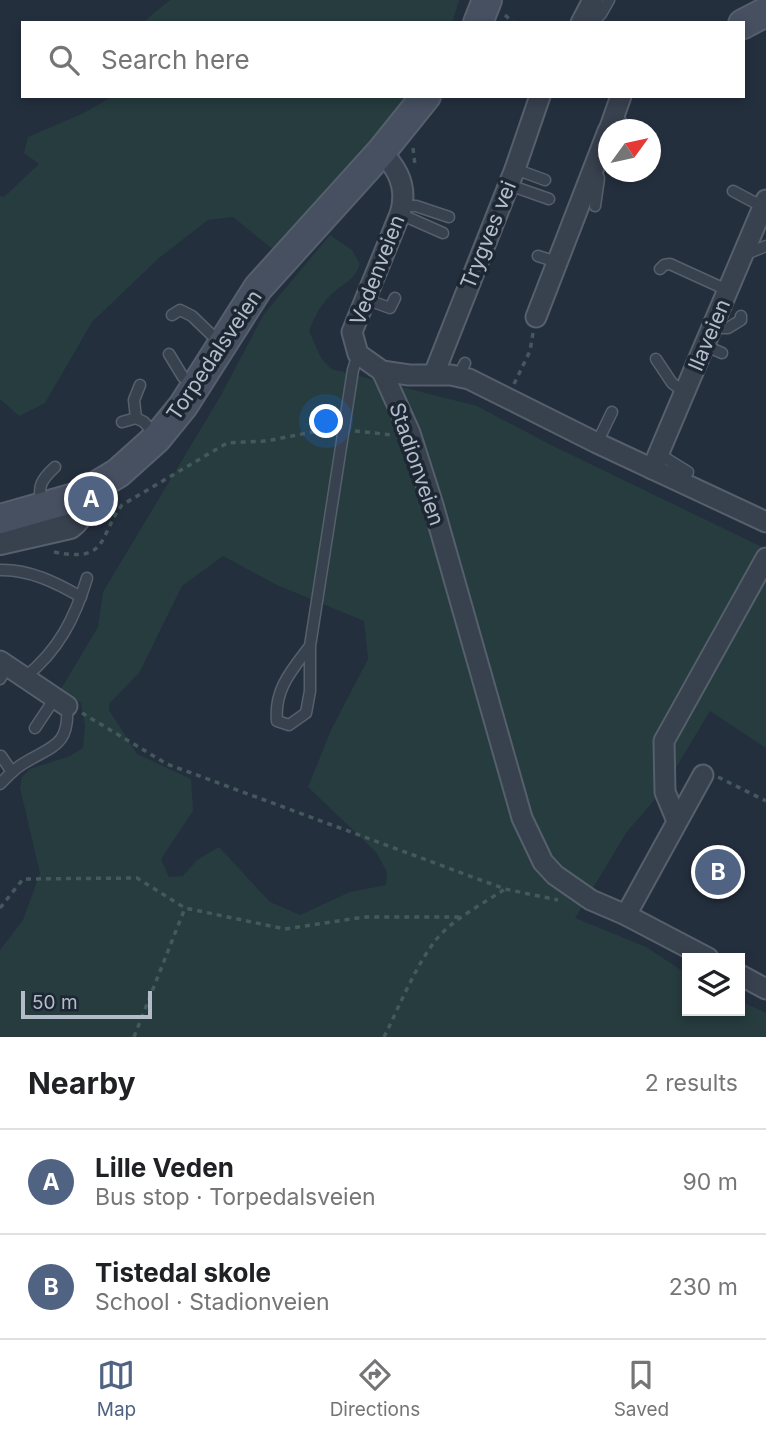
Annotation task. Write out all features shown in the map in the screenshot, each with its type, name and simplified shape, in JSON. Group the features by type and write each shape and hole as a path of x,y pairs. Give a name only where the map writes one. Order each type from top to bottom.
{"main road":[{"path":"480,21 496,7"},
{"path":"745,23 766,12"},
{"path":"381,152 424,98"},
{"name":"Torpedalsveien","path":"0,519 78,497 118,473 157,438 183,406 258,288 381,152"}],"street":[{"path":"582,21 593,0"},
{"name":"Trygves vei","path":"434,374 512,177 539,98"},
{"name":"Vedenveien","path":"381,152 399,175 403,187 401,210 352,332 358,354 382,371"},
{"path":"536,317 547,259 573,240 598,161"},
{"name":"Ilaveien","path":"656,462 684,392 712,342 727,290 748,250 764,208"},
{"name":"Stadionveien","path":"382,371 409,375 462,370 469,379 506,398 597,443 656,462 766,522"},
{"name":"Stadionveien","path":"382,371 410,433 522,818 542,862 555,875 591,900 698,953"},
{"path":"0,542 70,526 79,519 82,510 78,497"},
{"path":"677,821 665,792 663,747 666,735 766,558"},
{"path":"3,669 25,677 61,702"},
{"path":"626,915 704,775"},
{"path":"745,978 766,989"}],"lane":[{"path":"594,21 601,15 609,0"},
{"path":"594,170 599,178 595,206"},
{"path":"512,177 545,180"},
{"path":"512,177 549,199"},
{"path":"733,191 764,208"},
{"path":"401,210 416,206 449,218"},
{"path":"401,210 443,233"},
{"path":"743,276 751,260 748,250 766,246"},
{"path":"660,269 670,264 727,290"},
{"path":"365,299 390,308 395,298"},
{"path":"172,314 180,310 192,316 222,344"},
{"path":"712,342 741,320 741,316"},
{"path":"169,354 183,377 197,385"},
{"path":"310,646 283,681 275,705 277,721 289,725 306,713 310,691 310,646 353,370 358,354"},
{"path":"656,359 672,383 684,392"},
{"path":"136,418 134,400 141,385"},
{"path":"597,443 612,412"},
{"path":"122,422 136,418 144,422 157,438"},
{"path":"656,462 688,472"},
{"path":"44,508 38,493 40,485 55,467"},
{"path":"0,570 32,575 58,584 82,597"},
{"path":"25,677 41,664 59,642 75,616 87,578"},
{"path":"35,728 61,702"},
{"path":"0,784 12,772 61,742 67,727 61,702"},
{"path":"1,756 12,772"}],"path":[{"path":"496,7 512,21"},
{"path":"506,398 530,351 536,317"},
{"path":"46,550 72,555 96,548 106,538 114,515 122,505 227,443 267,441 312,432 377,432 400,436"},
{"path":"61,702 167,764 505,889 436,939 384,1037"},
{"path":"704,775 723,778 766,801"},
{"path":"0,908 23,879 137,878 185,908 285,929 364,917 463,917"},
{"path":"134,1037 185,908"}],"green space":[{"path":"170,0 459,0 453,21 144,21"},
{"path":"110,98 413,98 369,149 297,222 276,252 233,217 208,220 159,258 92,322 45,403 19,416 0,399 0,196 4,197 39,164 24,153 28,137 84,113"},
{"path":"330,235 352,250 360,264 352,277 325,301 309,331 321,358 331,369 477,406 549,444 766,549 766,748 710,711 662,791 626,833 575,918 646,947 682,971 682,1016 745,1016 745,1003 766,1013 766,1037 0,1037 0,950 23,920 40,873 20,788 22,777 30,769 70,756 83,748 85,726 81,703 61,689 98,627 103,592 220,397 264,314","holes":["223,556 277,585 364,621 368,659 331,730 308,787 376,852 387,872 386,885 350,892 300,915 270,902 219,847 197,860 183,876 169,877 161,859 193,811 191,779 137,754 109,710 109,704 139,673 182,586"]}],"place":[{"name":"Lille Veden","path":"91,499"},
{"name":"Tistedal skole","path":"718,872"}]}
